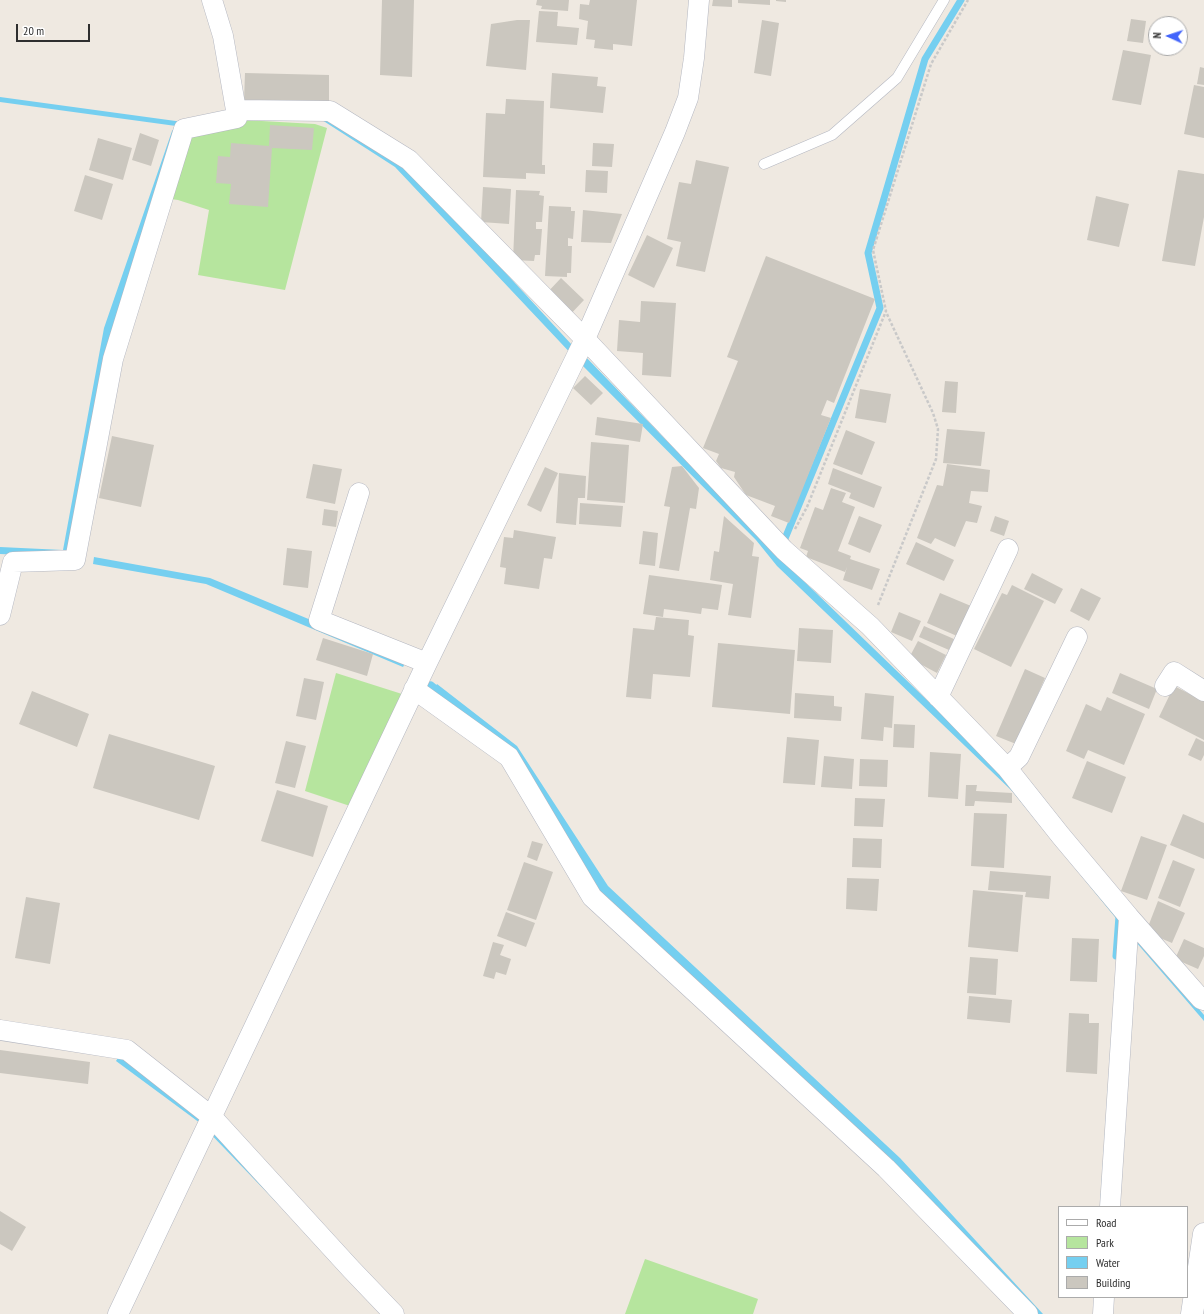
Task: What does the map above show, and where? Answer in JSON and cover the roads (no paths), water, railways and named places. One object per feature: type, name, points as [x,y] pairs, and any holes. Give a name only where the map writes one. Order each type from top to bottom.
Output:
[{"type":"street","points":[[0,615],[13,562],[75,560],[113,359],[184,129],[238,118],[223,36],[212,0]]},
{"type":"street","points":[[118,1314],[414,689],[585,339],[688,98],[694,58],[699,0]]},
{"type":"street","points":[[236,110],[330,111],[409,160],[585,339],[784,550],[870,626],[1007,768],[1128,919],[1204,1000]]},
{"type":"street","points":[[359,492],[320,620],[427,663]]},
{"type":"street","points":[[938,697],[1008,549]]},
{"type":"street","points":[[1007,768],[1019,756],[1077,637]]},
{"type":"street","points":[[1165,686],[1174,672],[1204,692]]},
{"type":"street","points":[[414,689],[509,757],[592,897],[886,1168],[1028,1314]]},
{"type":"street","points":[[1110,1206],[1128,919]]},
{"type":"street","points":[[0,1030],[128,1050],[212,1117],[345,1264],[394,1314]]},
{"type":"street","points":[[1192,1314],[1204,1234]]},
{"type":"street","points":[[1103,1314],[1104,1298]]},
{"type":"lane","points":[[764,164],[832,136],[897,78],[944,0]]},
{"type":"water","points":[[0,97],[183,122],[226,111],[324,113],[400,158],[572,345],[581,352],[783,561],[1016,786],[1021,795],[1204,1015],[1204,1021],[1123,927],[1105,1206],[1100,1206],[1119,922],[1012,791],[777,566],[756,540],[576,359],[395,167],[322,120],[227,117],[185,126],[180,134],[115,331],[69,557],[0,554],[0,547],[63,550],[104,328],[172,131],[176,126],[0,102]]},
{"type":"water","points":[[94,557],[210,578],[407,660],[403,667],[206,584],[93,564]]},
{"type":"water","points":[[437,684],[517,746],[608,886],[900,1158],[1043,1314],[1035,1314],[599,891],[511,751],[432,692]]},
{"type":"water","points":[[120,1054],[205,1118],[384,1314],[200,1123],[116,1061]]},
{"type":"waterway","points":[[784,541],[880,308],[868,253],[925,59],[961,0]]},
{"type":"waterway","points":[[431,685],[442,694]]},
{"type":"waterway","points":[[1116,956],[1119,916]]}]
